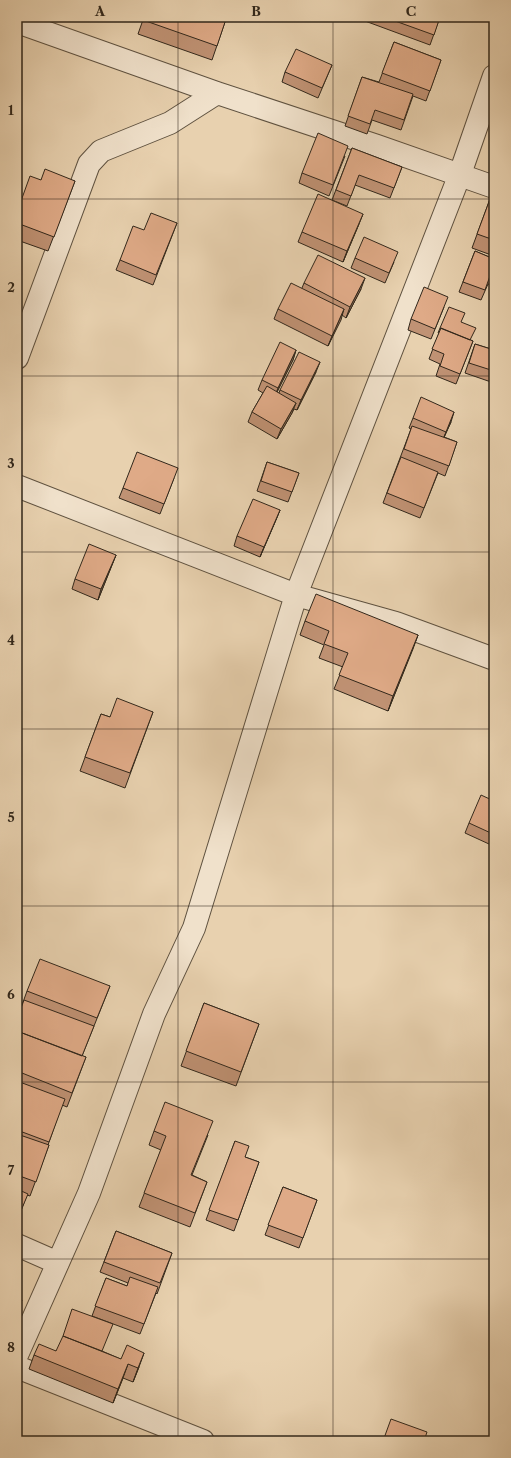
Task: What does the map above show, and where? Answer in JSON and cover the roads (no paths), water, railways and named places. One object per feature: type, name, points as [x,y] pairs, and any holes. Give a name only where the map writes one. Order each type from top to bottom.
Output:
[{"type":"street","points":[[17,22],[217,93],[460,174],[494,187]]},
{"type":"street","points":[[17,1355],[89,1193],[154,1014],[194,928],[296,595],[460,174],[494,76]]},
{"type":"street","points":[[17,358],[89,164],[101,151],[170,123],[217,93]]},
{"type":"street","points":[[17,486],[296,595],[396,623],[494,659]]},
{"type":"street","points":[[17,1245],[58,1263]]},
{"type":"street","points":[[17,1368],[204,1441]]}]
